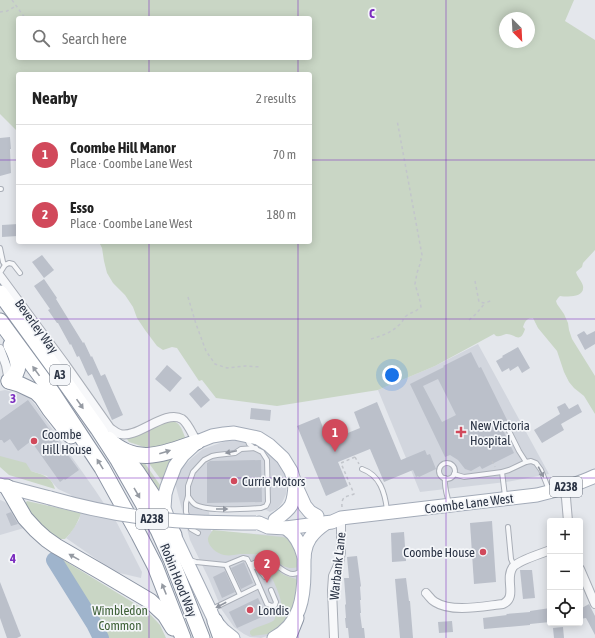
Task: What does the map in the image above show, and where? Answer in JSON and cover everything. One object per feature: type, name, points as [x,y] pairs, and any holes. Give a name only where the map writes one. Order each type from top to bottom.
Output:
[{"type":"highway","name":"Beverley Way","points":[[0,293],[98,429],[118,454]]},
{"type":"highway","name":"Beverley Way","points":[[0,321],[50,389],[90,449],[140,535]]},
{"type":"highway","points":[[0,325],[13,350],[18,365],[18,370],[13,378],[4,382]]},
{"type":"highway","points":[[4,382],[19,384],[36,392],[69,434],[90,449]]},
{"type":"highway","points":[[118,454],[144,456],[159,454],[197,442]]},
{"type":"highway","points":[[118,454],[137,472],[155,499],[174,535]]},
{"type":"highway","name":"Robin Hood Way","points":[[118,454],[158,530],[202,638]]},
{"type":"highway","points":[[2,484],[25,518],[46,539],[56,546],[102,570],[144,597],[165,615],[178,638]]},
{"type":"highway","name":"Robin Hood Way","points":[[140,535],[155,566],[183,638]]},
{"type":"highway","points":[[214,617],[221,638]]},
{"type":"highway","points":[[279,638],[296,618]]},
{"type":"main road","points":[[233,638],[223,630],[214,617],[174,535],[164,508],[165,494],[175,466],[183,455],[197,442],[212,436],[234,433],[258,438],[269,445],[283,458],[291,471],[295,484],[310,512],[321,520],[319,528],[306,545],[302,598],[300,609],[296,618]]},
{"type":"main road","name":"Coombe Lane West","points":[[257,523],[268,527],[286,528],[321,520],[341,513],[388,513],[537,495],[580,483],[595,476]]},
{"type":"main road","name":"A238","points":[[2,484],[92,509],[144,518],[192,522],[257,523]]},
{"type":"main road","points":[[275,520],[290,507],[294,499],[295,484]]},
{"type":"main road","name":"Coombe Lane West","points":[[257,523],[275,520],[321,520]]},
{"type":"main road","points":[[286,528],[300,544],[304,557]]},
{"type":"street","name":"Beverley Way","points":[[0,275],[113,431],[126,435],[132,434],[161,420],[177,417],[182,419],[188,425],[197,442]]},
{"type":"street","points":[[0,349],[6,365],[4,382]]},
{"type":"street","points":[[563,488],[566,498],[568,518]]},
{"type":"street","name":"Warbank Lane","points":[[334,638],[332,590],[333,576],[339,563],[341,552],[341,513]]},
{"type":"street","points":[[426,593],[434,602],[443,606],[454,608],[471,608],[503,604],[507,602],[510,597],[509,574],[514,566],[547,551]]},
{"type":"street","points":[[583,576],[595,604]]},
{"type":"lane","points":[[0,248],[5,265]]},
{"type":"lane","points":[[0,275],[5,265],[9,263],[13,264],[20,273]]},
{"type":"lane","points":[[508,429],[526,462]]},
{"type":"lane","points":[[188,496],[196,505],[216,509],[261,508],[266,506],[268,502],[267,460],[262,452],[250,444],[245,435]]},
{"type":"lane","points":[[198,533],[191,529],[186,512],[188,486],[191,476],[196,468],[204,460],[217,455],[235,453],[241,449],[269,445]]},
{"type":"lane","points":[[454,474],[464,477],[502,472],[531,461],[536,463],[541,470],[550,492]]},
{"type":"lane","points":[[447,463],[452,465],[454,474],[450,478],[445,478],[439,474],[439,468],[442,464],[447,463]]},
{"type":"lane","points":[[362,469],[376,477],[384,493],[388,513]]},
{"type":"lane","points":[[502,472],[506,498]]},
{"type":"lane","points":[[445,478],[449,505]]},
{"type":"lane","points":[[508,526],[511,559],[514,566]]},
{"type":"lane","points":[[185,557],[196,562],[226,565],[243,558],[247,560],[250,565],[267,604],[272,606],[275,605],[276,602],[271,590]]},
{"type":"lane","points":[[250,565],[266,560],[289,573],[304,571]]},
{"type":"lane","points":[[226,565],[240,595]]},
{"type":"lane","points":[[250,565],[258,568],[265,577]]},
{"type":"lane","points":[[214,617],[216,607],[259,586]]},
{"type":"path","points":[[12,0],[23,16]]},
{"type":"path","points":[[0,12],[7,11],[16,6]]},
{"type":"path","points":[[371,339],[386,334],[396,328],[401,324],[404,318],[421,307],[415,284],[422,255],[397,120]]},
{"type":"path","points":[[475,281],[479,302],[484,303]]},
{"type":"path","points":[[188,297],[206,352],[215,364],[227,368],[245,366],[262,367]]},
{"type":"path","points":[[469,320],[476,314],[484,303],[493,300]]},
{"type":"path","points":[[341,513],[343,498],[354,494],[341,463],[355,457],[355,455]]},
{"type":"shaded area","name":"New Victoria Hospital","points":[[478,344],[549,474],[506,482],[420,492],[378,390],[435,366]]},
{"type":"shaded area","points":[[5,390],[28,396],[36,406],[117,523],[142,572],[141,578],[115,572],[66,538],[79,520],[81,512],[71,495],[58,489],[47,476],[0,458],[0,391]]},
{"type":"shaded area","points":[[241,440],[267,450],[277,460],[284,471],[287,483],[286,494],[282,503],[277,509],[270,512],[266,510],[209,512],[211,531],[286,536],[299,551],[298,597],[276,632],[261,638],[250,637],[234,627],[222,610],[190,540],[175,483],[183,467],[203,449],[226,441]]},
{"type":"shaded area","points":[[0,500],[11,506],[24,528],[0,535]]},
{"type":"green space","points":[[0,0],[574,0],[565,21],[595,40],[595,250],[583,263],[582,267],[576,272],[583,286],[581,293],[575,296],[560,296],[556,301],[568,323],[572,339],[595,376],[595,414],[584,396],[569,382],[557,351],[538,328],[533,318],[528,319],[525,322],[523,334],[519,337],[509,334],[496,336],[494,334],[435,366],[378,390],[277,406],[216,398],[202,380],[199,381],[177,348],[172,347],[163,350],[157,346],[137,318],[133,307],[125,295],[113,283],[107,273],[100,244],[312,244],[312,72],[16,72],[16,130],[0,114]]},
{"type":"green space","points":[[170,421],[174,421],[179,425],[186,439],[165,449],[145,450],[144,447],[129,442],[127,439]]},
{"type":"green space","points":[[177,453],[162,481],[148,462]]},
{"type":"green space","points":[[0,456],[26,463],[31,471],[43,475],[49,479],[55,489],[9,475],[0,467]]},
{"type":"green space","points":[[144,462],[160,485],[159,494],[139,464]]},
{"type":"green space","points":[[27,501],[81,513],[68,536],[65,539],[58,539],[52,537],[31,515],[25,504]]},
{"type":"green space","points":[[213,530],[287,538],[291,541],[298,553],[298,567],[288,568],[264,555],[221,554],[213,549],[208,541],[209,535]]},
{"type":"green space","name":"Wimbledon Common","points":[[60,558],[147,611],[160,625],[166,638],[92,638],[103,632]]},
{"type":"green space","points":[[264,563],[268,564],[284,575],[296,579],[298,582],[297,590],[289,619],[276,630],[268,634],[252,636],[250,631],[273,621],[281,606],[280,598],[273,580],[269,573],[260,565]]},
{"type":"building","points":[[10,137],[11,173],[0,176],[0,138]]},
{"type":"building","points":[[16,224],[16,236],[2,237],[2,225]]},
{"type":"building","points":[[42,255],[54,270],[44,278],[32,262]]},
{"type":"building","points":[[44,279],[57,298],[56,299],[83,343],[84,342],[101,376],[105,374],[123,415],[112,420],[92,374],[88,376],[79,356],[77,357],[71,344],[70,345],[58,323],[48,310],[50,309],[34,286]]},
{"type":"building","points":[[584,331],[587,335],[595,331],[595,344],[585,350],[577,335]]},
{"type":"building","points":[[518,347],[530,368],[522,373],[518,366],[510,371],[509,368],[502,372],[496,361]]},
{"type":"building","points":[[471,352],[479,368],[481,367],[510,426],[506,426],[505,430],[503,430],[514,453],[482,469],[480,466],[471,471],[465,469],[458,460],[450,455],[445,457],[410,384],[444,367],[443,366]],"holes":[[[438,379],[456,415],[442,422],[423,386]]]},
{"type":"building","points":[[167,365],[182,378],[170,392],[155,379]]},
{"type":"building","points":[[198,386],[210,400],[201,408],[189,394]]},
{"type":"building","name":"Coombe Hill House","points":[[28,400],[79,470],[65,480],[64,479],[60,482],[31,441],[18,451],[10,439],[4,443],[0,440],[0,420]]},
{"type":"building","points":[[377,402],[401,460],[425,450],[427,455],[430,454],[436,469],[419,477],[416,477],[413,470],[384,482],[370,449],[338,462],[348,486],[326,496],[297,426],[319,417],[328,441],[360,428],[354,412]]},
{"type":"building","points":[[565,403],[569,409],[578,404],[582,412],[561,424],[564,430],[542,443],[534,430],[560,414],[557,407]]},
{"type":"building","points":[[251,408],[271,410],[270,421],[250,419]]},
{"type":"building","name":"Currie Motors","points":[[261,460],[262,502],[207,503],[207,463],[210,461]]},
{"type":"building","points":[[11,512],[18,524],[11,526],[6,514]]},
{"type":"building","name":"Coombe House","points":[[492,521],[496,582],[474,584],[470,523]]},
{"type":"building","points":[[404,532],[406,561],[392,562],[391,533]]},
{"type":"building","points":[[357,556],[361,586],[360,613],[365,638],[349,638],[345,618],[346,604],[344,578],[349,578],[347,557]]},
{"type":"building","points":[[244,562],[253,583],[241,589],[231,568]]},
{"type":"building","points":[[520,570],[532,570],[535,598],[523,599]]},
{"type":"building","points":[[225,571],[235,592],[222,598],[213,577]]},
{"type":"building","points":[[406,578],[410,601],[413,638],[400,638],[395,579]]},
{"type":"building","points":[[0,582],[21,636],[17,638],[7,638],[0,618]]},
{"type":"building","points":[[258,598],[266,615],[237,628],[229,612]]},
{"type":"building","points":[[589,604],[595,616],[595,635],[586,618],[583,618],[583,607]]},
{"type":"building","points":[[547,608],[547,622],[484,629],[483,618]]},
{"type":"building","points":[[452,621],[453,632],[439,633],[438,622]]},
{"type":"building","points":[[563,627],[564,638],[554,638],[553,628]]},
{"type":"waterway","points":[[54,560],[94,624],[101,638]]},
{"type":"place","name":"New Victoria Hospital","points":[[461,432]]},
{"type":"place","name":"Coombe Hill House","points":[[34,441]]},
{"type":"place","name":"Coombe Hill Manor","points":[[335,452]]},
{"type":"place","name":"Currie Motors","points":[[234,481]]},
{"type":"place","name":"Coombe House","points":[[483,552]]},
{"type":"place","name":"Esso","points":[[267,583]]},
{"type":"place","name":"Londis","points":[[250,610]]}]
